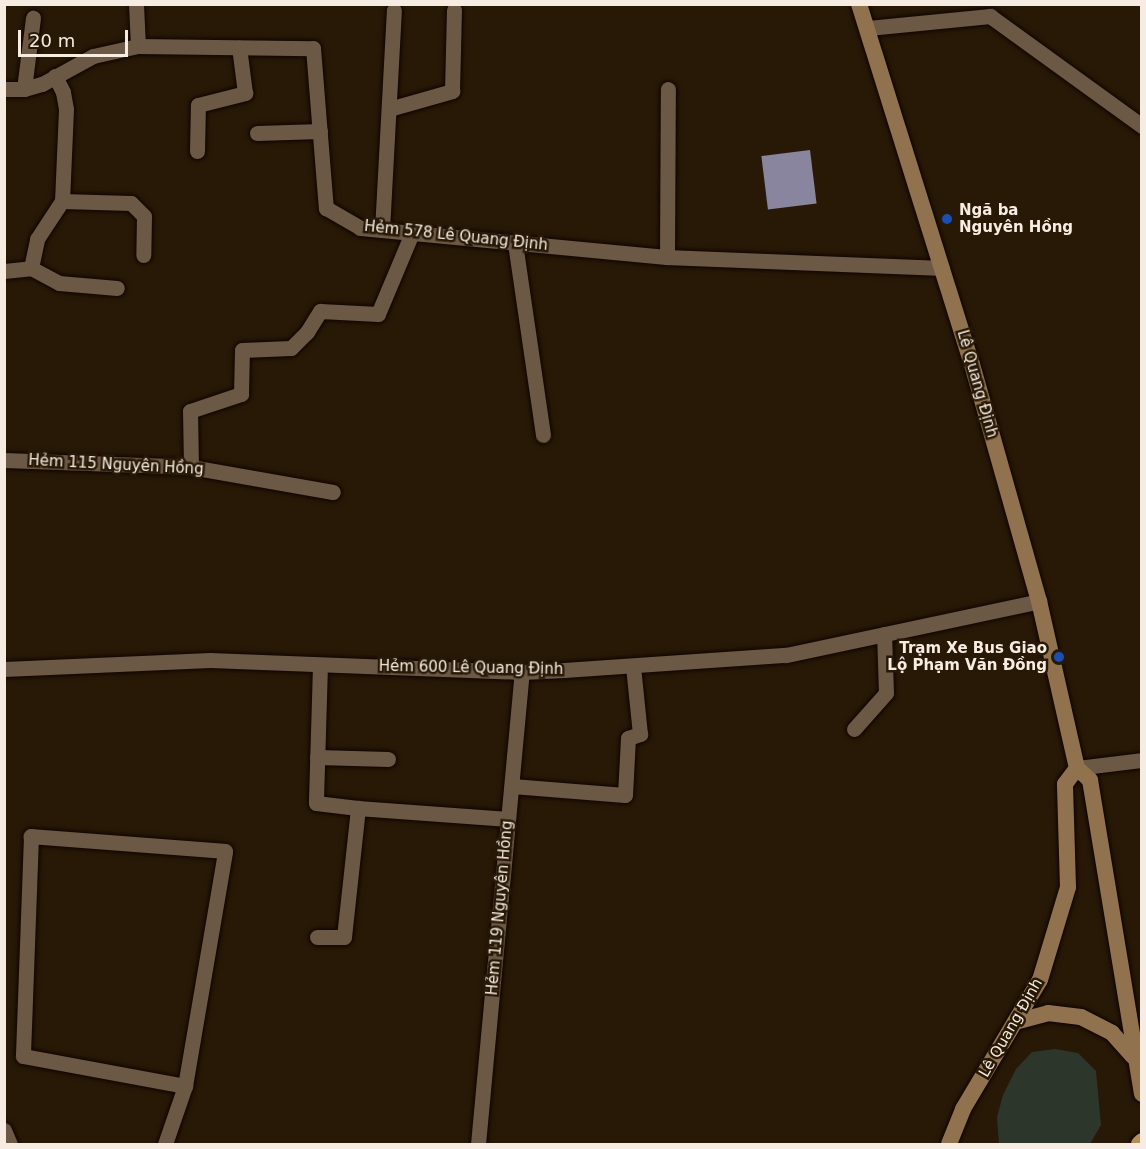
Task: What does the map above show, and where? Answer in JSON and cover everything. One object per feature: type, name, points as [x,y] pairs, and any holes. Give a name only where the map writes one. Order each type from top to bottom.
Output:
[{"type":"main road","name":"Lê Quang Định","points":[[860,4],[942,268],[1039,601],[1077,768],[1090,780],[1142,1094]]},
{"type":"main road","name":"Lê Quang Định","points":[[949,1144],[963,1109],[1040,980],[1068,887],[1065,784],[1077,768]]},
{"type":"main road","points":[[1015,1022],[1048,1013],[1081,1017],[1112,1033],[1135,1059]]},
{"type":"lane","points":[[136,4],[138,46]]},
{"type":"lane","points":[[382,230],[393,10]]},
{"type":"lane","points":[[389,109],[452,91],[453,10]]},
{"type":"lane","points":[[868,28],[990,16],[1142,126]]},
{"type":"lane","points":[[24,89],[33,18]]},
{"type":"lane","name":"Hẻm 578 Lê Quang Định","points":[[4,89],[24,89],[93,56],[138,46],[314,48],[326,208],[360,228],[667,257],[942,268]]},
{"type":"lane","points":[[197,151],[198,105],[245,93],[239,47]]},
{"type":"lane","points":[[31,268],[38,239],[62,201],[66,109],[63,92],[55,76]]},
{"type":"lane","points":[[667,257],[668,89]]},
{"type":"lane","points":[[257,133],[320,130]]},
{"type":"lane","points":[[62,201],[131,202],[144,216],[143,255]]},
{"type":"lane","points":[[191,467],[190,411],[241,394],[242,350],[291,348],[307,332],[320,311],[378,314],[412,233]]},
{"type":"lane","points":[[514,243],[543,435]]},
{"type":"lane","points":[[4,271],[31,268],[59,283],[117,288]]},
{"type":"lane","name":"Hẻm 115 Nguyên Hồng","points":[[4,460],[191,467],[333,492]]},
{"type":"lane","name":"Hẻm 600 Lê Quang Định","points":[[4,669],[210,660],[522,672],[633,666],[786,655],[1039,601]]},
{"type":"lane","points":[[854,729],[886,693],[884,634]]},
{"type":"lane","points":[[320,665],[316,803],[508,819]]},
{"type":"lane","points":[[512,786],[625,795],[628,738],[640,734],[633,666]]},
{"type":"lane","name":"Hẻm 119 Nguyên Hồng","points":[[478,1144],[522,672]]},
{"type":"lane","points":[[317,757],[387,759]]},
{"type":"lane","points":[[1077,768],[1142,760]]},
{"type":"lane","points":[[317,937],[344,937],[358,808]]},
{"type":"lane","points":[[165,1144],[185,1086],[225,851],[31,836],[23,1056],[185,1086]]},
{"type":"lane","points":[[4,1130],[10,1144]]},
{"type":"green space","points":[[1055,1049],[1078,1053],[1096,1071],[1101,1125],[1090,1144],[999,1144],[997,1117],[1003,1095],[1016,1069],[1032,1052]]},
{"type":"building","points":[[810,150],[817,204],[768,210],[761,156]]},
{"type":"place","name":"Ngã ba Nguyên Hồng","points":[[947,219]]},
{"type":"place","name":"Trạm Xe Bus Giao Lộ Phạm Văn Đồng","points":[[1059,657]]}]
